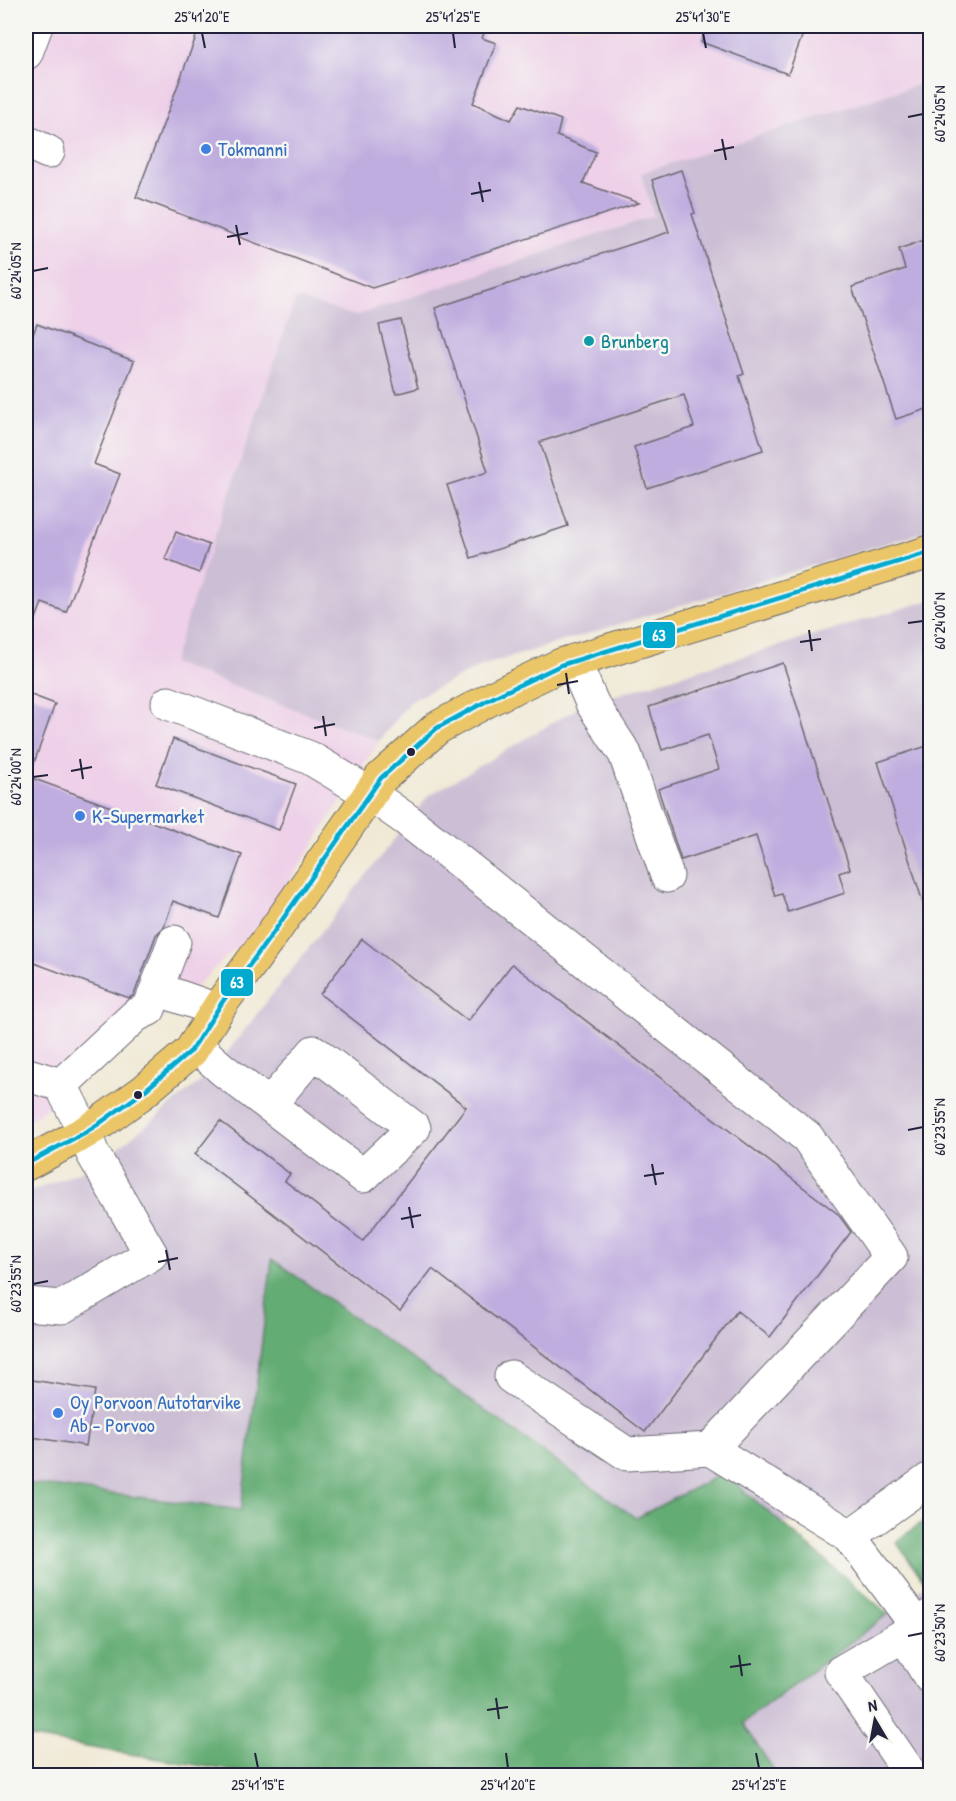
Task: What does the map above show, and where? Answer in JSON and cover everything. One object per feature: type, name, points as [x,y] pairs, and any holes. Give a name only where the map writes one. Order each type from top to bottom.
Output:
[{"type":"main road","points":[[26,1164],[84,1133],[143,1092],[191,1052],[217,1010],[381,778],[437,728],[494,697],[561,665],[930,552]]},
{"type":"street","points":[[26,53],[36,26]]},
{"type":"street","points":[[574,661],[592,703],[625,754],[667,876]]},
{"type":"street","points":[[168,703],[310,759],[370,794],[407,820],[807,1137],[891,1257],[710,1449]]},
{"type":"street","points":[[61,1085],[136,1015],[149,1009],[174,942]]},
{"type":"street","points":[[157,989],[217,1010]]},
{"type":"street","points":[[195,1045],[269,1105]]},
{"type":"street","points":[[26,1304],[62,1307],[151,1254],[93,1154],[61,1085],[28,1075]]},
{"type":"street","points":[[511,1377],[627,1455],[710,1449],[850,1536],[917,1626],[930,1677]]},
{"type":"street","points":[[850,1536],[930,1479]]},
{"type":"street","points":[[912,1776],[841,1672],[917,1626]]},
{"type":"shaded area","points":[[31,26],[930,26],[930,81],[641,173],[655,216],[355,316],[173,663],[379,741],[267,917],[166,1016],[34,1118],[26,1120],[26,39]]},
{"type":"shaded area","points":[[930,81],[930,530],[481,666],[410,701],[379,741],[172,663],[296,298],[355,316],[654,216],[641,173]]},
{"type":"shaded area","points":[[930,600],[930,1460],[840,1524],[241,1510],[26,1483],[26,1194],[98,1164],[210,1074],[428,796],[583,705]]},
{"type":"shaded area","points":[[930,1581],[930,1775],[777,1775],[743,1723]]},
{"type":"green space","points":[[272,1259],[636,1518],[723,1473],[888,1614],[743,1723],[777,1775],[257,1775],[26,1737],[26,1483],[241,1510]]},
{"type":"green space","points":[[930,1516],[930,1581],[926,1584],[896,1542]]},
{"type":"building","points":[[200,26],[487,26],[482,38],[496,43],[473,103],[511,120],[520,105],[561,120],[557,136],[596,152],[583,183],[639,203],[372,288],[136,197]]},
{"type":"building","points":[[707,26],[806,26],[788,74],[701,42]]},
{"type":"building","name":"Brunberg","points":[[681,170],[695,213],[692,214],[744,374],[739,376],[763,450],[647,488],[634,447],[694,427],[684,395],[540,442],[568,526],[471,558],[447,485],[488,472],[435,308],[669,232],[652,180]]},
{"type":"building","points":[[930,238],[930,408],[896,419],[852,287],[905,269],[899,249]]},
{"type":"building","points":[[401,320],[418,388],[396,394],[379,325]]},
{"type":"building","points":[[37,324],[134,361],[94,464],[120,474],[66,612],[42,603],[27,642],[26,353]]},
{"type":"building","points":[[176,532],[209,545],[199,573],[165,559]]},
{"type":"building","points":[[783,663],[850,869],[839,873],[845,893],[788,912],[782,894],[775,896],[756,836],[681,860],[658,789],[719,769],[708,735],[662,750],[649,707]]},
{"type":"building","name":"K-Supermarket","points":[[26,693],[55,704],[29,777],[242,855],[219,918],[173,901],[164,927],[156,935],[134,995],[129,998],[26,960]]},
{"type":"building","points":[[173,739],[296,784],[279,830],[156,784]]},
{"type":"building","points":[[930,745],[930,914],[927,915],[878,762]]},
{"type":"building","points":[[362,939],[468,1021],[512,964],[838,1214],[851,1232],[770,1337],[737,1311],[645,1432],[432,1269],[400,1311],[195,1154],[220,1121],[290,1174],[285,1181],[363,1241],[466,1107],[320,994]]},
{"type":"building","name":"Oy Porvoon Autotarvike Ab - Porvoo","points":[[26,1379],[95,1390],[86,1446],[26,1436]]},
{"type":"transit line","name":"63","points":[[26,1164],[100,1123],[143,1092],[191,1051],[223,1001],[381,778],[437,728],[494,697],[561,665],[930,552]]},
{"type":"place","name":"Tokmanni","points":[[206,149]]},
{"type":"place","name":"Brunberg","points":[[589,341]]},
{"type":"place","name":"K-Supermarket","points":[[80,816]]},
{"type":"place","name":"Oy Porvoon Autotarvike Ab - Porvoo","points":[[58,1413]]}]
